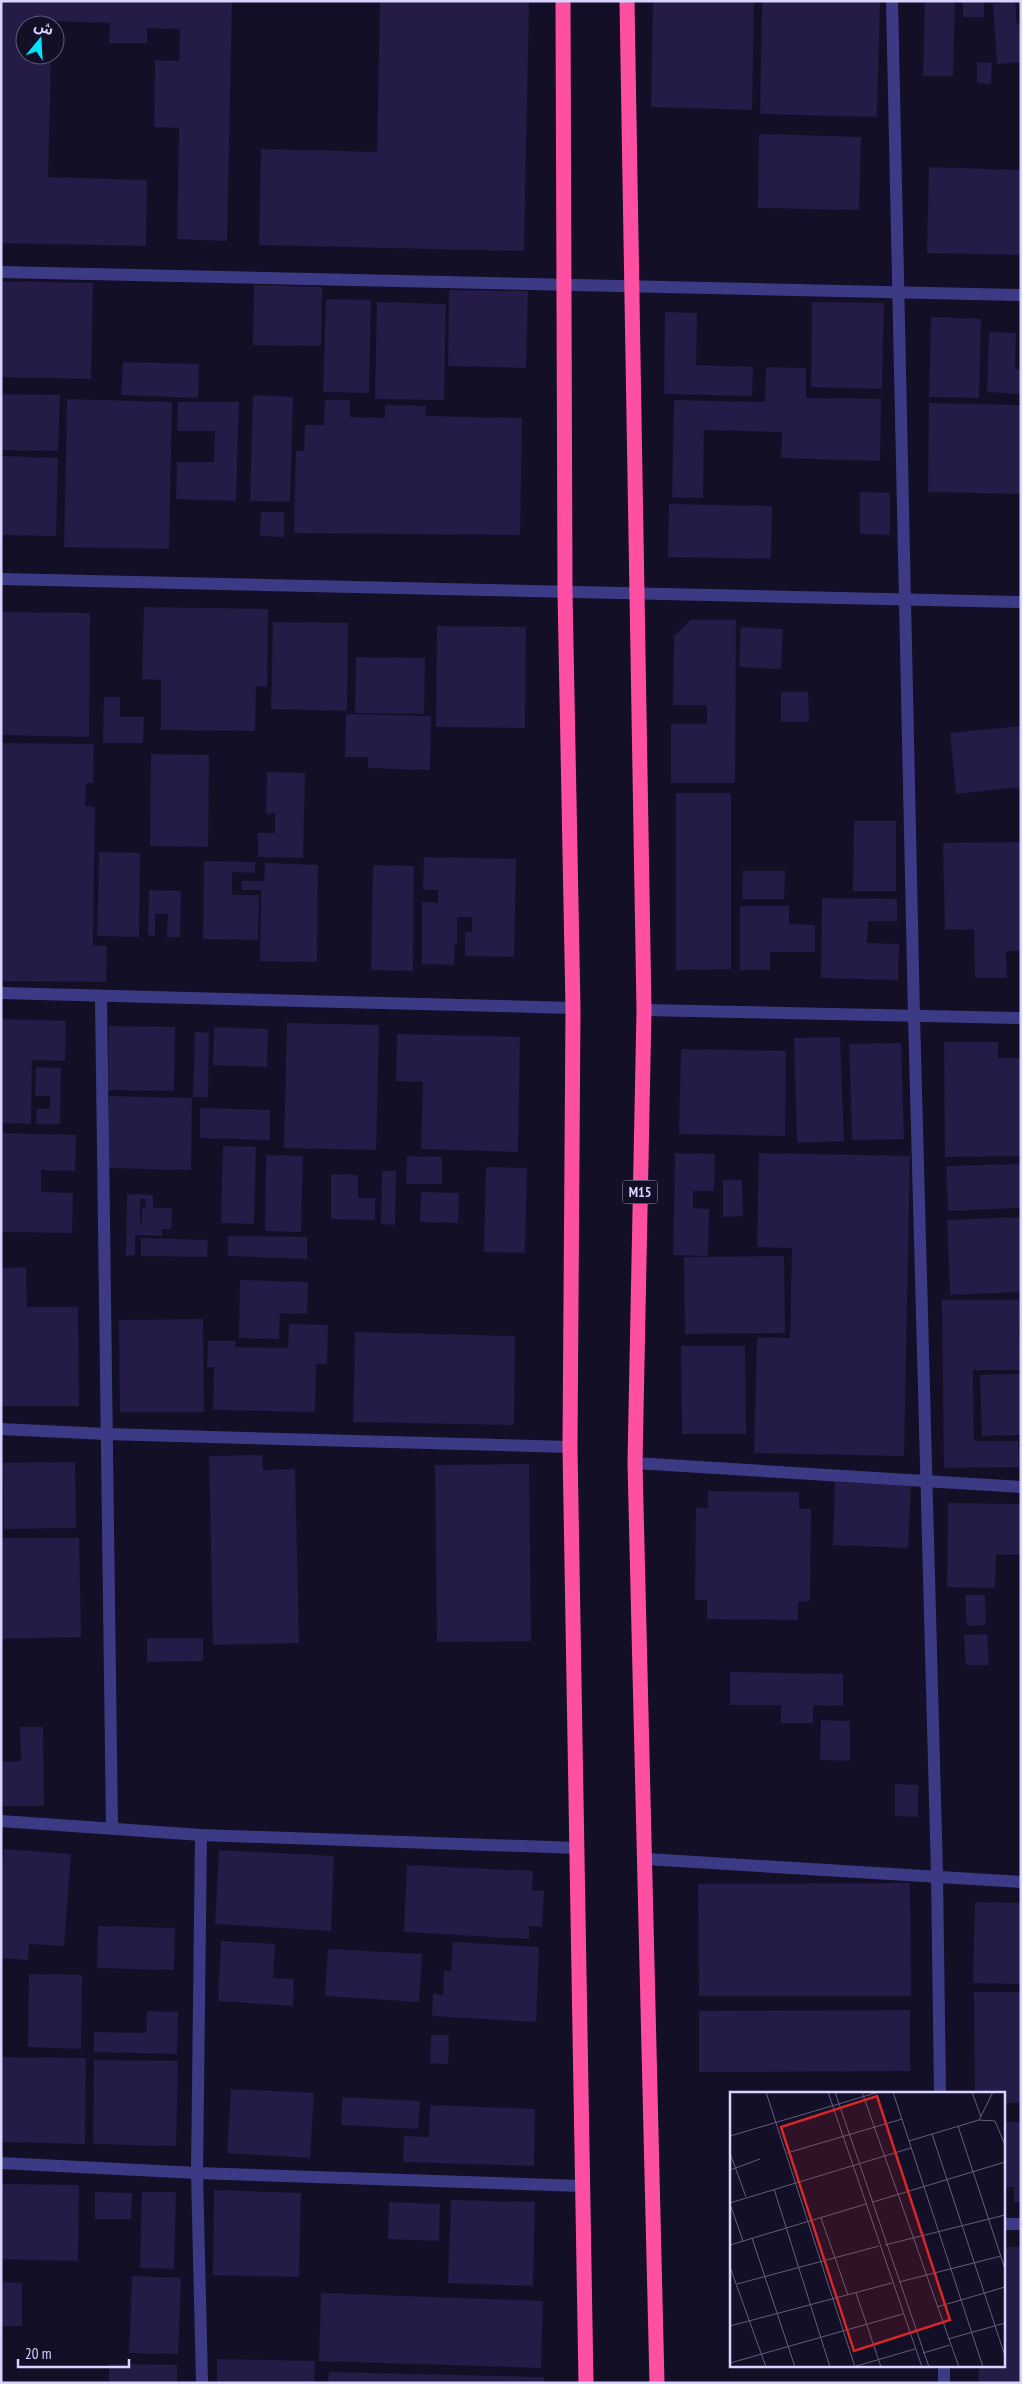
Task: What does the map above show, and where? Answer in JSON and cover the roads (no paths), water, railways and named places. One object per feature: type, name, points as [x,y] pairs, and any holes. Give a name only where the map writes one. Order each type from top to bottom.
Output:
[{"type":"highway","points":[[563,1],[565,592],[573,1008],[570,1447],[586,2383]]},
{"type":"highway","name":"M15","points":[[627,1],[635,594],[644,1010],[635,1463],[646,1859],[657,2383]]},
{"type":"street","points":[[892,1],[914,1016],[937,1875],[940,2092]]},
{"type":"street","points":[[1,272],[1021,295]]},
{"type":"street","points":[[1,579],[1021,602]]},
{"type":"street","points":[[1,993],[573,1008]]},
{"type":"street","points":[[101,997],[112,1828]]},
{"type":"street","points":[[644,1010],[1021,1018]]},
{"type":"street","points":[[1,1429],[106,1434],[570,1447]]},
{"type":"street","points":[[635,1463],[1021,1487]]},
{"type":"street","points":[[1,1821],[201,1835],[578,1848]]},
{"type":"street","points":[[201,1835],[197,2173],[202,2383]]},
{"type":"street","points":[[646,1859],[937,1875],[1021,1882]]},
{"type":"street","points":[[1,2163],[197,2173],[582,2186]]},
{"type":"street","points":[[1004,2224],[1021,2224]]},
{"type":"street","points":[[944,2366],[944,2383]]}]
